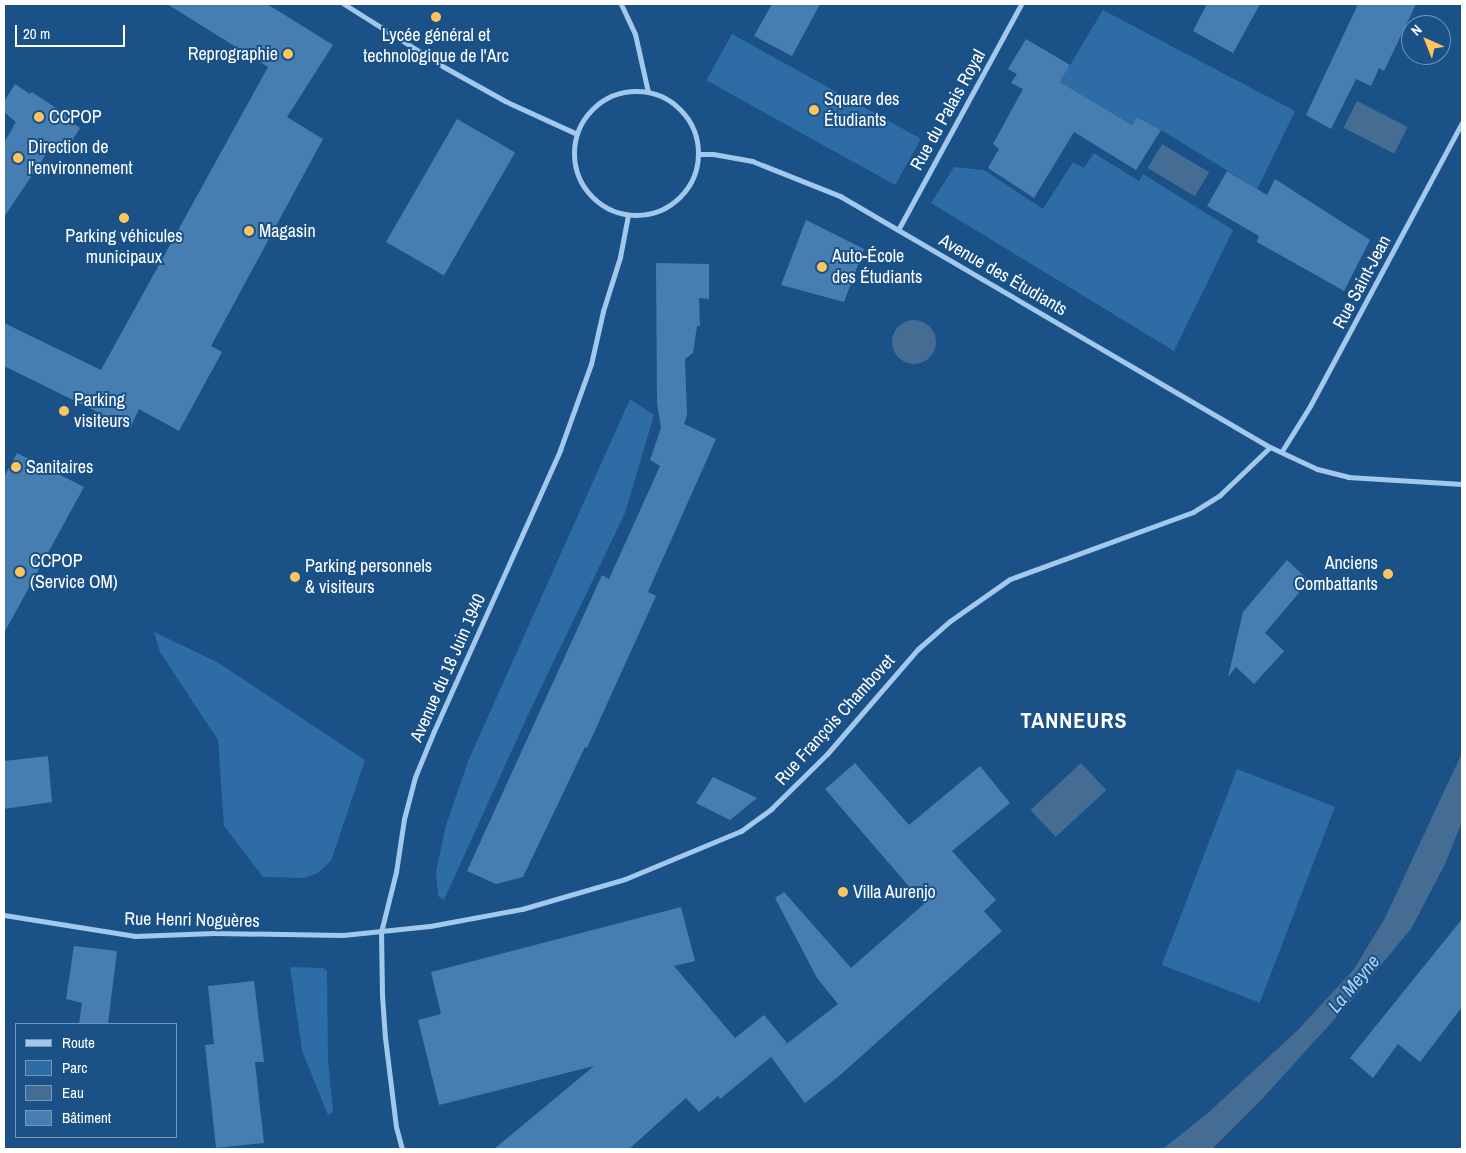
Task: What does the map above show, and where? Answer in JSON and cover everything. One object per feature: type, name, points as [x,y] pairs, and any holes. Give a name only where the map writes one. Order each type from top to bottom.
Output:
[{"type":"street","points":[[344,4],[444,67],[505,101],[577,134]]},
{"type":"street","points":[[621,4],[635,34],[648,92]]},
{"type":"street","name":"Rue du Palais Royal","points":[[898,230],[1021,4]]},
{"type":"street","points":[[631,91],[648,92],[668,100],[684,114],[695,133],[698,154],[696,171],[688,187],[677,200],[654,212],[628,215],[611,210],[595,200],[583,187],[576,170],[574,152],[577,134],[587,116],[599,103],[614,95],[631,91]]},
{"type":"street","name":"Rue Saint-Jean","points":[[1282,451],[1315,397],[1462,123]]},
{"type":"street","name":"Avenue des Étudiants","points":[[698,154],[714,154],[752,161],[840,196],[1270,447],[1317,469],[1348,477],[1462,484]]},
{"type":"street","name":"Avenue du 18 Juin 1940","points":[[402,1149],[396,1127],[385,1038],[381,932],[415,777],[560,450],[591,364],[603,311],[620,257],[628,215]]},
{"type":"street","name":"Rue François Chambovet","points":[[381,932],[430,926],[531,906],[625,879],[741,831],[796,786],[918,649],[965,610],[1010,579],[1193,512],[1227,488],[1270,447]]},
{"type":"street","name":"Rue Henri Noguères","points":[[4,915],[135,936],[214,933],[343,935],[381,932]]},
{"type":"green space","points":[[1103,10],[1295,111],[1255,194],[1248,189],[1251,185],[1161,130],[1138,117],[1132,125],[1060,82]]},
{"type":"green space","name":"Square des Étudiants","points":[[732,34],[921,139],[895,185],[706,80]]},
{"type":"green space","points":[[1094,153],[1139,181],[1143,174],[1233,230],[1174,351],[931,203],[954,167],[984,170],[1043,209],[1073,162],[1084,168]]},
{"type":"green space","points":[[630,399],[654,415],[625,513],[527,717],[444,900],[438,896],[436,872],[446,825],[469,759]]},
{"type":"green space","points":[[154,632],[217,662],[365,760],[331,861],[318,873],[304,878],[263,877],[224,826],[218,740],[160,652]]},
{"type":"green space","points":[[1237,769],[1335,807],[1260,1003],[1162,965]]},
{"type":"green space","points":[[290,967],[323,968],[327,971],[328,1059],[333,1112],[328,1115],[302,1051]]},
{"type":"water","points":[[1357,101],[1408,127],[1394,154],[1343,128]]},
{"type":"water","points":[[1162,144],[1209,172],[1195,196],[1148,168]]},
{"type":"water","points":[[914,320],[926,324],[932,330],[936,342],[932,354],[926,360],[914,364],[902,360],[896,354],[892,342],[896,330],[902,324]]},
{"type":"water","name":"La Meyne","points":[[1462,753],[1462,822],[1444,866],[1411,929],[1350,1002],[1262,1099],[1212,1149],[1163,1149],[1209,1112],[1298,1030],[1354,969],[1385,918]]},
{"type":"water","points":[[1081,763],[1106,790],[1056,837],[1031,810]]},
{"type":"building","points":[[167,4],[267,4],[333,45],[287,117],[323,139],[211,346],[222,352],[179,431],[139,409],[130,428],[4,366],[4,323],[101,370],[268,67]]},
{"type":"building","points":[[772,4],[820,4],[792,56],[754,36]]},
{"type":"building","points":[[1207,4],[1260,4],[1233,53],[1193,31]]},
{"type":"building","points":[[1358,4],[1416,4],[1411,15],[1401,15],[1401,35],[1384,71],[1379,68],[1371,86],[1356,79],[1331,129],[1306,115]]},
{"type":"building","points":[[1026,39],[1070,65],[1060,82],[1132,125],[1137,117],[1161,130],[1136,170],[1074,132],[1034,198],[988,168],[999,149],[993,144],[1023,89],[1011,83],[1017,74],[1008,69]]},
{"type":"building","points":[[15,84],[30,94],[32,92],[68,116],[66,118],[80,128],[65,152],[53,144],[4,217],[4,143],[16,122],[4,112],[4,102]]},
{"type":"building","points":[[457,119],[515,152],[444,275],[386,242]]},
{"type":"building","points":[[1227,171],[1267,195],[1275,179],[1370,240],[1344,291],[1257,242],[1259,236],[1207,206]]},
{"type":"building","name":"Auto-École des Étudiants","points":[[806,220],[864,249],[844,302],[781,285]]},
{"type":"building","points":[[656,263],[709,264],[709,299],[699,298],[700,326],[697,326],[693,353],[685,359],[687,415],[684,424],[716,439],[648,592],[656,596],[587,748],[585,747],[523,877],[496,884],[467,871],[602,575],[609,579],[660,466],[650,460],[661,428],[657,403]]},
{"type":"building","name":"CCPOP (Service OM)","points":[[17,453],[84,487],[4,633],[4,477]]},
{"type":"building","points":[[1287,560],[1309,581],[1265,633],[1284,651],[1254,684],[1236,667],[1228,677],[1243,612]]},
{"type":"building","points":[[48,756],[52,802],[4,809],[4,761]]},
{"type":"building","points":[[855,763],[909,825],[980,766],[1010,803],[952,851],[996,900],[984,911],[1002,931],[839,1076],[805,1103],[771,1057],[720,1099],[718,1096],[699,1112],[686,1098],[629,1149],[494,1149],[594,1066],[439,1105],[418,1020],[441,1014],[431,972],[681,907],[695,961],[674,966],[735,1038],[764,1015],[787,1043],[780,1049],[838,1004],[817,978],[775,898],[784,892],[851,968],[924,904],[825,789]]},
{"type":"building","points":[[713,777],[757,798],[730,820],[696,803]]},
{"type":"building","points":[[1462,919],[1462,1007],[1420,1062],[1398,1044],[1373,1078],[1350,1058]]},
{"type":"building","points":[[74,946],[117,951],[108,1023],[79,1023],[82,1003],[66,999]]},
{"type":"building","points":[[254,981],[264,1062],[255,1062],[264,1143],[216,1148],[205,1045],[214,1044],[208,986]]},
{"type":"place","name":"Lycée général et technologique de l'Arc","points":[[436,17]]},
{"type":"place","name":"Reprographie","points":[[288,54]]},
{"type":"place","name":"Square des Étudiants","points":[[814,110]]},
{"type":"place","name":"CCPOP","points":[[39,117]]},
{"type":"place","name":"Direction de l'environnement","points":[[18,158]]},
{"type":"place","name":"Parking véhicules municipaux","points":[[124,218]]},
{"type":"place","name":"Magasin","points":[[249,231]]},
{"type":"place","name":"Auto-École des Étudiants","points":[[822,267]]},
{"type":"place","name":"Parking visiteurs","points":[[64,411]]},
{"type":"place","name":"Sanitaires","points":[[16,467]]},
{"type":"place","name":"CCPOP (Service OM)","points":[[20,572]]},
{"type":"place","name":"Anciens Combattants","points":[[1388,574]]},
{"type":"place","name":"Parking personnels & visiteurs","points":[[295,577]]},
{"type":"place","name":"Villa Aurenjo","points":[[843,892]]},
{"type":"district","name":"TANNEURS","points":[[1074,721]]}]
